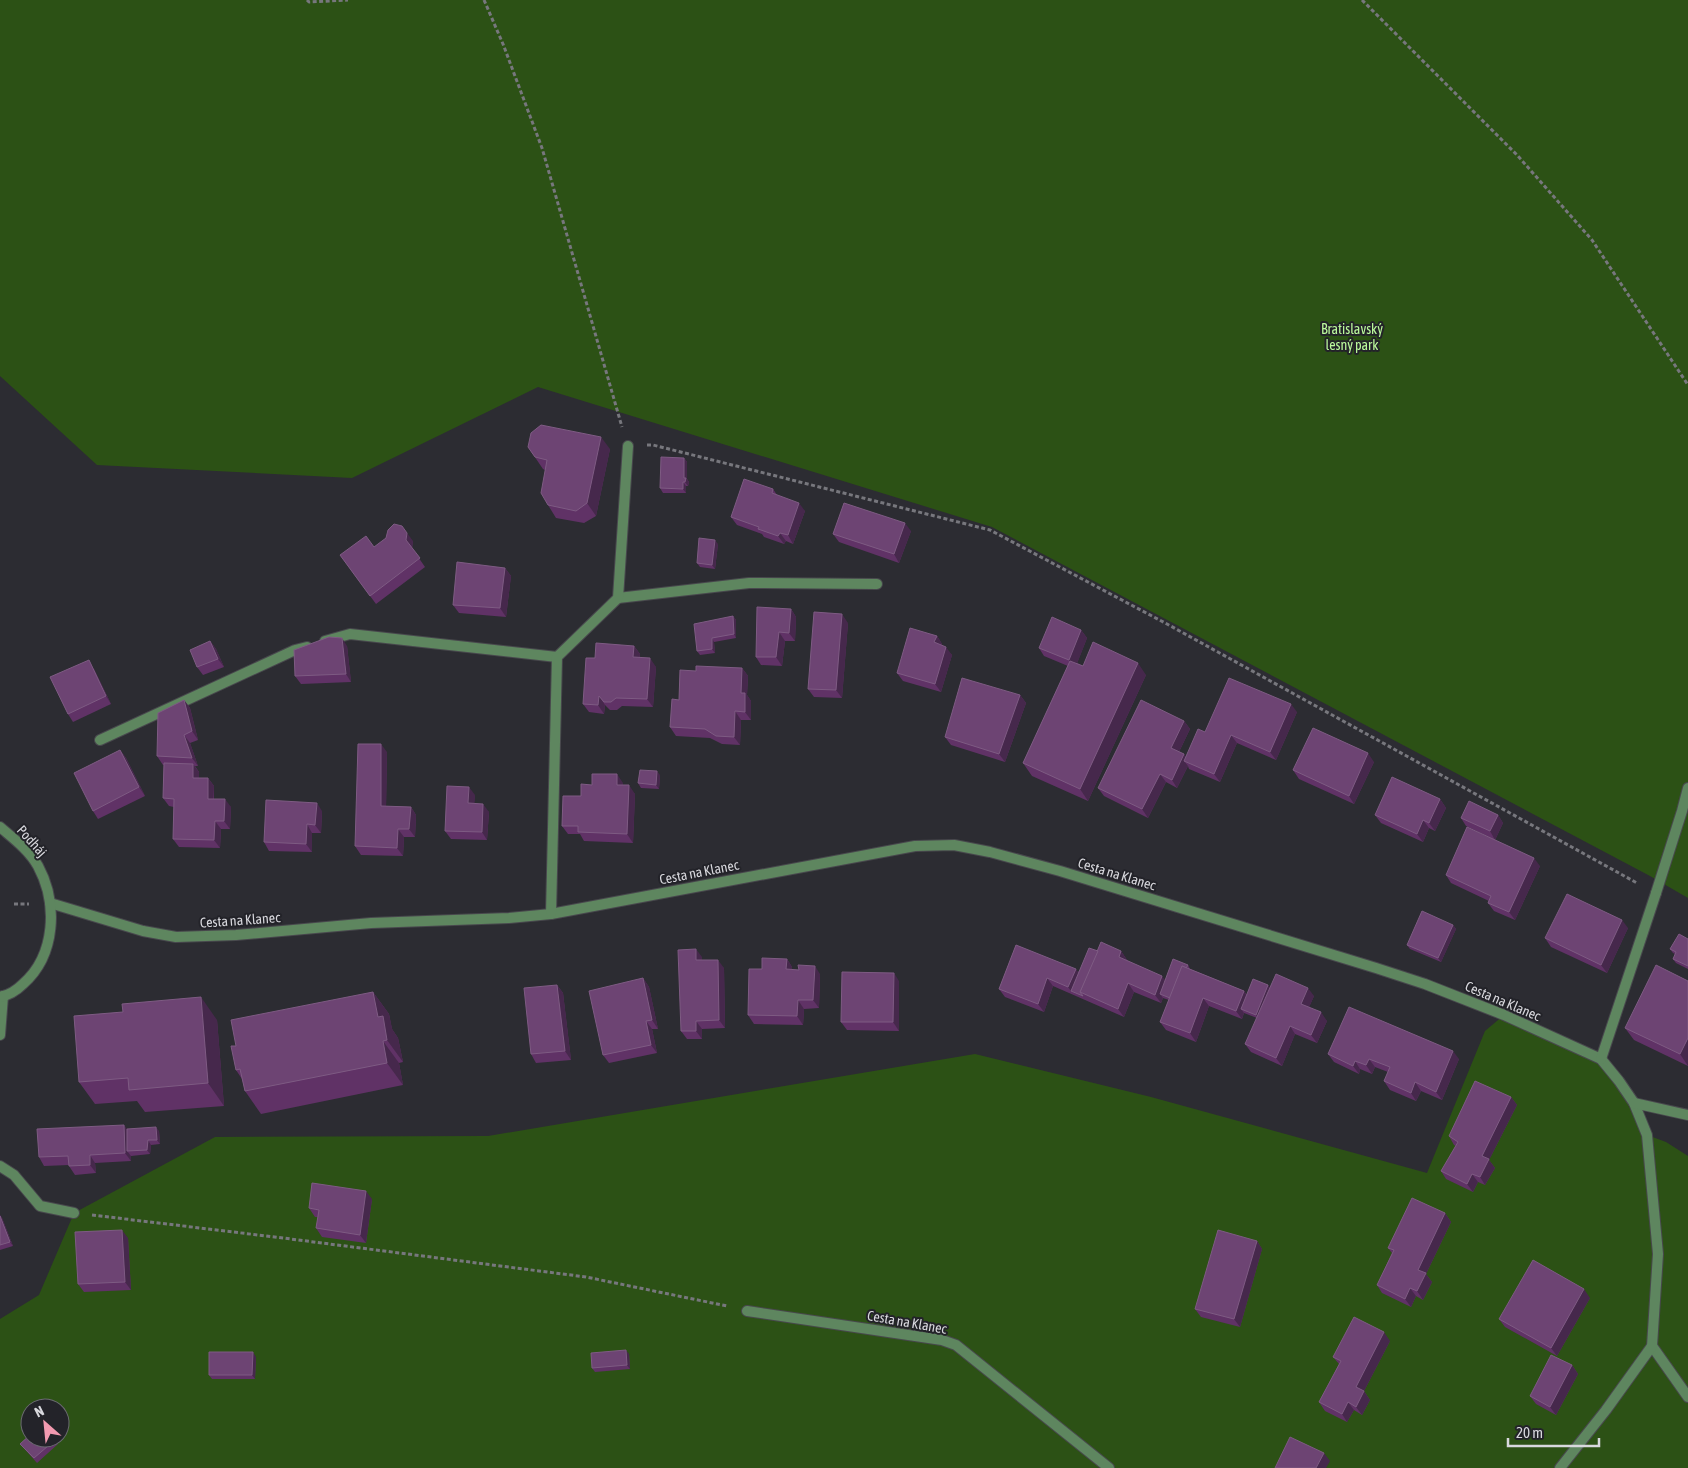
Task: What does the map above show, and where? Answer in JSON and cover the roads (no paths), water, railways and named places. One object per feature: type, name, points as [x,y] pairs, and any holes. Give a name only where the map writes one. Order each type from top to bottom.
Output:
[{"type":"street","points":[[618,598],[628,446]]},
{"type":"street","points":[[551,914],[557,657],[618,598],[749,583],[877,584]]},
{"type":"street","points":[[100,740],[295,650],[350,634],[557,657]]},
{"type":"street","points":[[1601,1059],[1656,893],[1688,788]]},
{"type":"street","name":"Podháj","points":[[0,827],[31,855],[45,883],[50,903]]},
{"type":"street","name":"Cesta na Klanec","points":[[50,903],[142,931],[176,937],[236,935],[371,923],[509,918],[551,914],[915,846],[954,845],[990,852],[1060,871],[1425,984],[1504,1015],[1601,1059],[1619,1081],[1634,1104],[1647,1135],[1658,1254],[1652,1346]]},
{"type":"street","points":[[0,1036],[2,997],[17,990],[32,976],[41,963],[51,927],[50,903]]},
{"type":"street","points":[[1634,1104],[1688,1115]]},
{"type":"street","points":[[0,1166],[14,1175],[40,1206],[74,1213]]},
{"type":"street","name":"Cesta na Klanec","points":[[747,1311],[942,1340],[956,1345],[1109,1468]]},
{"type":"street","points":[[1560,1468],[1606,1410],[1652,1346],[1688,1397]]},
{"type":"park label","name":"Bratislavský lesný park","points":[[1352,338]]}]
